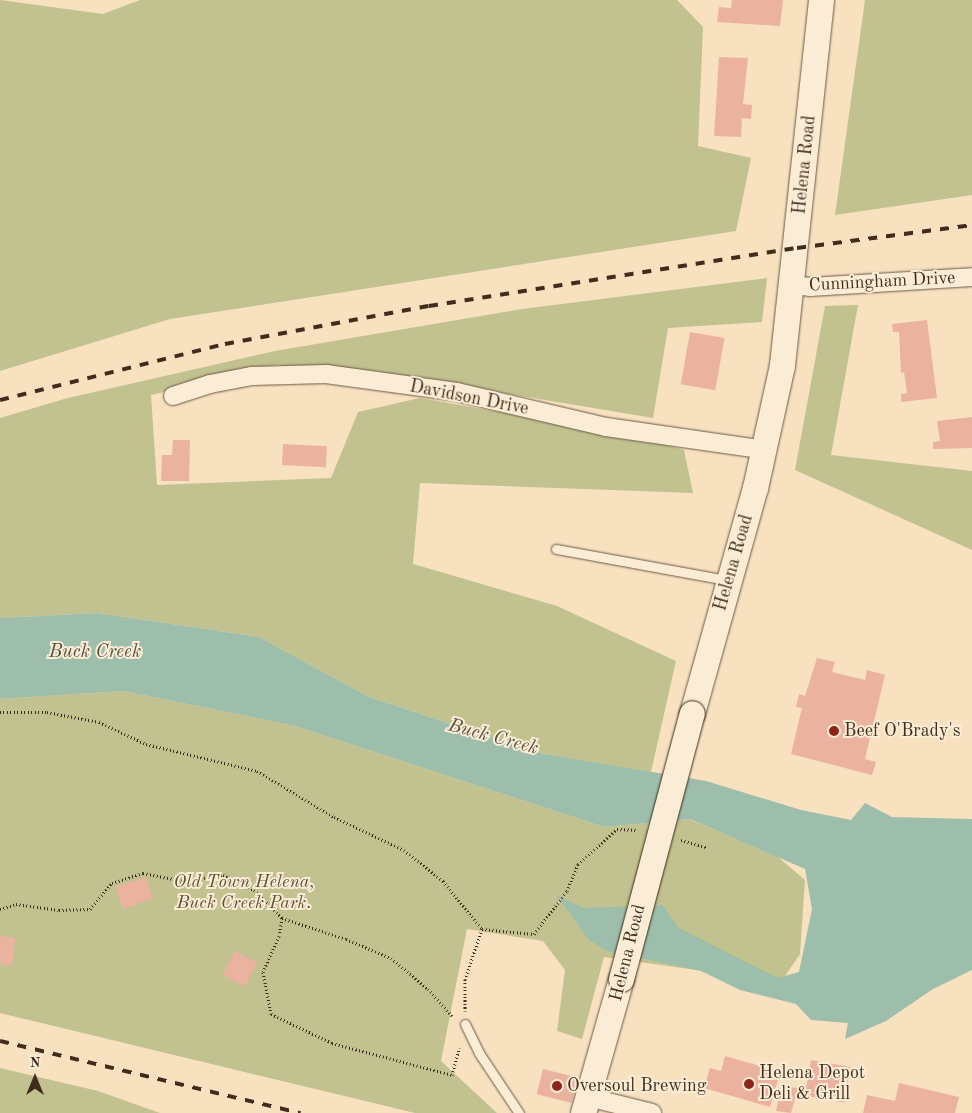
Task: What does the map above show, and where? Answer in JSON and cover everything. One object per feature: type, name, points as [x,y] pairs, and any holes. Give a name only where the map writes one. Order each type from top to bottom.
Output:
[{"type":"main road","name":"Helena Road","points":[[586,1105],[764,450],[782,365],[821,0]]},
{"type":"street","name":"Cunningham Drive","points":[[792,285],[810,287],[972,277]]},
{"type":"street","name":"Davidson Drive","points":[[173,396],[210,384],[252,376],[326,374],[457,392],[606,426],[764,450]]},
{"type":"street","points":[[586,1105],[652,1113]]},
{"type":"lane","points":[[556,548],[729,580]]},
{"type":"lane","points":[[465,1024],[479,1053],[519,1113]]},
{"type":"path","points":[[0,712],[47,712],[99,722],[146,744],[257,770],[334,817],[404,850],[443,881],[482,929],[534,934],[567,891],[578,864],[618,829]]},
{"type":"path","points":[[0,909],[16,904],[59,910],[90,909],[112,883],[144,873],[182,881],[223,875],[254,890],[282,918],[346,939],[391,958],[428,989],[455,1020],[465,1024]]},
{"type":"path","points":[[282,918],[279,936],[263,972],[271,1014],[332,1044],[452,1075],[465,1024],[465,979],[482,929]]},
{"type":"green space","points":[[0,0],[103,14],[140,0],[677,0],[703,27],[698,146],[751,158],[736,231],[170,319],[0,371]]},
{"type":"green space","points":[[865,0],[972,0],[972,195],[835,215]]},
{"type":"green space","points":[[767,278],[762,322],[668,328],[653,418],[425,380],[276,365],[151,395],[157,485],[331,478],[358,412],[420,398],[628,435],[684,450],[693,493],[420,483],[413,564],[557,606],[676,661],[651,772],[540,753],[369,697],[259,637],[98,613],[0,618],[0,418],[68,398],[275,351],[522,309]]},
{"type":"green space","points":[[858,305],[831,455],[972,471],[972,550],[795,470],[825,306]]},
{"type":"green space","name":"Old Town Helena, Buck Creek Park.","points":[[123,691],[295,726],[604,827],[689,819],[777,856],[805,880],[800,954],[781,982],[604,957],[582,1039],[557,1031],[565,970],[543,941],[467,929],[441,1061],[497,1113],[415,1113],[0,1013],[0,699]]},
{"type":"green space","points":[[0,1068],[98,1091],[160,1113],[0,1113]]},
{"type":"water","name":"Buck Creek","points":[[98,613],[259,637],[369,697],[540,753],[706,781],[801,810],[851,820],[865,803],[892,817],[972,819],[972,970],[933,989],[886,1021],[845,1039],[848,1023],[811,1020],[796,1004],[740,990],[701,971],[607,951],[589,940],[556,895],[583,908],[662,905],[679,928],[778,978],[799,972],[812,909],[805,869],[690,819],[604,827],[295,726],[123,691],[0,699],[0,618]]},
{"type":"building","points":[[732,0],[783,0],[780,26],[717,22],[719,7],[731,8]]},
{"type":"building","points":[[719,57],[748,58],[743,104],[752,105],[751,119],[742,118],[741,137],[714,136]]},
{"type":"building","points":[[927,320],[937,398],[901,402],[901,394],[907,393],[904,372],[901,373],[899,332],[893,332],[892,324]]},
{"type":"building","points":[[690,332],[724,338],[715,390],[681,384]]},
{"type":"building","points":[[972,417],[972,448],[933,449],[933,442],[940,441],[937,421]]},
{"type":"building","points":[[173,440],[190,440],[189,481],[161,481],[162,455],[172,455]]},
{"type":"building","points":[[283,444],[327,446],[326,467],[282,465]]},
{"type":"building","name":"Beef O'Brady's","points":[[817,658],[835,662],[832,672],[865,680],[867,670],[885,675],[865,759],[876,762],[872,775],[791,754],[802,708],[796,707],[799,694],[805,696]]},
{"type":"building","points":[[146,877],[153,899],[123,909],[116,887]]},
{"type":"building","points":[[0,936],[15,938],[12,966],[0,964]]},
{"type":"building","points":[[235,951],[257,962],[245,986],[223,975]]},
{"type":"building","points":[[725,1056],[780,1072],[770,1107],[704,1088],[710,1068],[721,1071]]},
{"type":"building","points":[[811,1060],[850,1067],[844,1102],[805,1095]]},
{"type":"building","name":"Oversoul Brewing","points":[[543,1069],[578,1078],[572,1103],[537,1094]]},
{"type":"building","points":[[899,1083],[959,1097],[955,1113],[863,1113],[867,1095],[895,1101]]},
{"type":"building","points":[[789,1087],[798,1088],[791,1113],[776,1111],[779,1097],[787,1098]]},
{"type":"railway","points":[[0,400],[225,344],[429,306],[797,248],[972,225]]},
{"type":"railway","points":[[0,1041],[301,1113]]},
{"type":"place","name":"Beef O'Brady's","points":[[834,731]]},
{"type":"place","name":"Helena Depot Deli & Grill","points":[[749,1084]]},
{"type":"place","name":"Oversoul Brewing","points":[[557,1086]]}]
